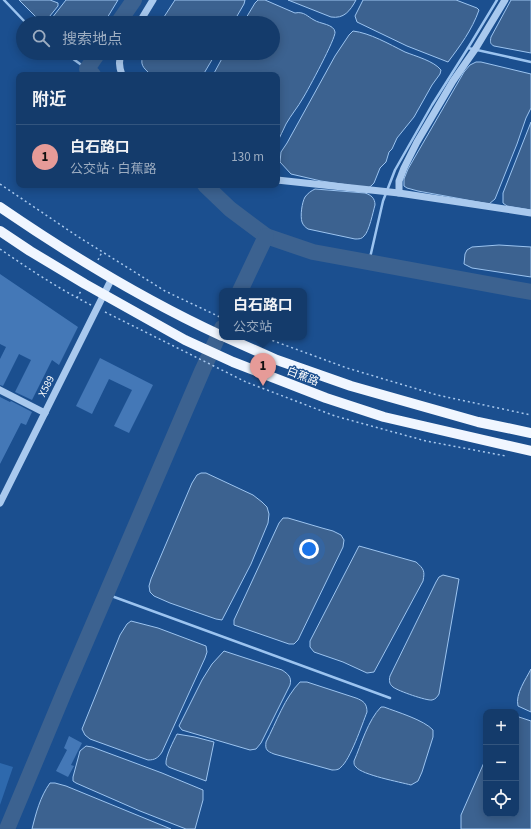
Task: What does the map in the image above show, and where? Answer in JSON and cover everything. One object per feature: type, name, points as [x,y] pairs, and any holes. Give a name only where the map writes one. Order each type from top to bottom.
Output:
[{"type":"main road","points":[[0,207],[44,237],[112,278],[194,323],[219,335]]},
{"type":"main road","name":"白蕉路","points":[[0,231],[183,345],[233,362],[326,398],[384,417],[531,452]]},
{"type":"main road","name":"白蕉路","points":[[232,340],[277,360],[351,386],[478,422],[531,433]]},
{"type":"street","points":[[144,16],[153,0]]},
{"type":"street","points":[[395,193],[404,168],[417,142],[453,81],[476,48],[504,0]]},
{"type":"street","points":[[120,60],[119,67],[121,72]]},
{"type":"street","points":[[280,180],[380,191],[531,213]]},
{"type":"street","name":"X589","points":[[0,503],[112,278]]},
{"type":"street","points":[[0,390],[45,413]]},
{"type":"path","points":[[0,184],[165,291],[219,317]]},
{"type":"path","points":[[0,249],[77,298],[183,345],[228,373]]},
{"type":"path","points":[[271,340],[347,368],[437,395],[531,415]]},
{"type":"shaded area","points":[[19,0],[50,0],[58,3],[58,6],[50,16],[35,16]]},
{"type":"shaded area","points":[[66,0],[118,0],[108,16],[53,16]]},
{"type":"shaded area","points":[[175,0],[245,0],[237,16],[165,16]]},
{"type":"shaded area","points":[[258,0],[265,0],[295,13],[303,14],[332,27],[335,32],[316,75],[286,124],[280,137],[280,72],[215,72],[221,60],[280,60],[280,16],[247,16]]},
{"type":"shaded area","points":[[288,0],[356,0],[346,13],[340,17],[331,17]]},
{"type":"shaded area","points":[[363,0],[456,0],[479,10],[469,31],[448,62],[407,46],[357,22],[355,16]]},
{"type":"shaded area","points":[[511,0],[531,0],[531,53],[494,46],[491,43],[491,37]]},
{"type":"shaded area","points":[[353,31],[379,39],[405,52],[429,61],[441,70],[414,117],[397,138],[389,152],[386,162],[380,168],[374,183],[368,188],[321,181],[291,174],[280,162],[281,152],[335,56]]},
{"type":"shaded area","points":[[142,60],[212,60],[205,72],[148,72],[142,63]]},
{"type":"shaded area","points":[[476,62],[531,74],[531,108],[495,199],[489,204],[407,188],[404,186],[404,179],[408,169],[464,72],[470,65]]},
{"type":"shaded area","points":[[531,122],[531,210],[507,206],[503,203],[503,193]]},
{"type":"shaded area","points":[[315,189],[365,193],[372,197],[375,205],[366,234],[360,239],[355,239],[308,229],[305,227],[301,219],[303,202],[305,197]]},
{"type":"shaded area","points":[[499,245],[531,247],[531,277],[472,268],[464,264],[465,254],[467,250],[472,247]]},
{"type":"shaded area","points":[[206,473],[253,495],[267,507],[269,514],[268,523],[251,564],[222,620],[170,603],[154,596],[150,592],[149,586],[192,483],[197,475]]},
{"type":"shaded area","points":[[283,518],[288,518],[333,531],[341,535],[344,540],[343,547],[298,640],[294,644],[289,644],[234,625],[234,620],[279,523]]},
{"type":"shaded area","points":[[359,546],[416,562],[424,572],[423,581],[374,672],[367,673],[343,662],[314,652],[310,647],[310,641]]},
{"type":"shaded area","points":[[443,575],[459,579],[439,694],[434,699],[429,700],[396,689],[391,685],[389,679],[436,582],[439,577]]},
{"type":"shaded area","points":[[131,621],[158,628],[206,646],[207,652],[162,752],[153,760],[148,760],[90,739],[85,735],[82,729],[120,635],[127,624]]},
{"type":"shaded area","points":[[224,651],[282,670],[288,674],[290,678],[290,685],[261,743],[256,749],[250,750],[182,730],[179,726],[202,680],[212,664]]},
{"type":"shaded area","points":[[531,669],[531,712],[518,706],[517,701]]},
{"type":"shaded area","points":[[300,682],[307,682],[356,698],[366,705],[367,712],[356,742],[344,763],[338,769],[332,770],[274,754],[266,749],[266,742],[281,710]]},
{"type":"shaded area","points":[[381,707],[417,720],[429,726],[433,730],[433,737],[422,772],[418,781],[411,785],[366,773],[354,765],[354,761],[365,733],[376,712]]},
{"type":"shaded area","points":[[519,717],[531,721],[531,829],[461,829],[461,815],[483,765],[483,817],[519,817]]},
{"type":"shaded area","points":[[177,734],[214,742],[206,781],[170,768],[166,765],[168,753]]},
{"type":"shaded area","points":[[86,746],[162,773],[203,790],[203,800],[195,829],[186,829],[140,811],[73,781],[80,751]]},
{"type":"shaded area","points":[[0,763],[13,767],[0,805]]},
{"type":"shaded area","points":[[50,783],[66,786],[171,829],[32,829],[41,799]]},
{"type":"building","points":[[0,274],[78,327],[59,365],[52,360],[32,400],[15,392],[31,360],[19,354],[3,386],[0,385],[0,359],[6,347],[0,344]]},
{"type":"building","points":[[100,358],[153,385],[129,433],[114,426],[132,390],[109,379],[92,414],[76,406]]},
{"type":"building","points":[[0,397],[32,412],[26,425],[21,423],[0,464]]},
{"type":"building","points":[[69,736],[82,743],[71,765],[74,766],[68,777],[56,771],[67,750],[64,748]]},
{"type":"waterway","points":[[4,0],[19,16]]},
{"type":"waterway","points":[[123,16],[134,0]]},
{"type":"waterway","points":[[369,262],[383,201],[395,170],[432,105],[497,0]]},
{"type":"waterway","points":[[468,48],[531,62]]},
{"type":"waterway","points":[[75,60],[87,69]]},
{"type":"waterway","points":[[90,72],[87,69],[93,60]]},
{"type":"waterway","points":[[208,188],[230,209],[266,236],[313,252],[531,292]]},
{"type":"waterway","points":[[241,288],[266,236]]},
{"type":"waterway","points":[[7,829],[65,690],[219,334]]},
{"type":"waterway","points":[[106,594],[390,698]]},
{"type":"place","name":"白石路口","points":[[263,386]]}]
